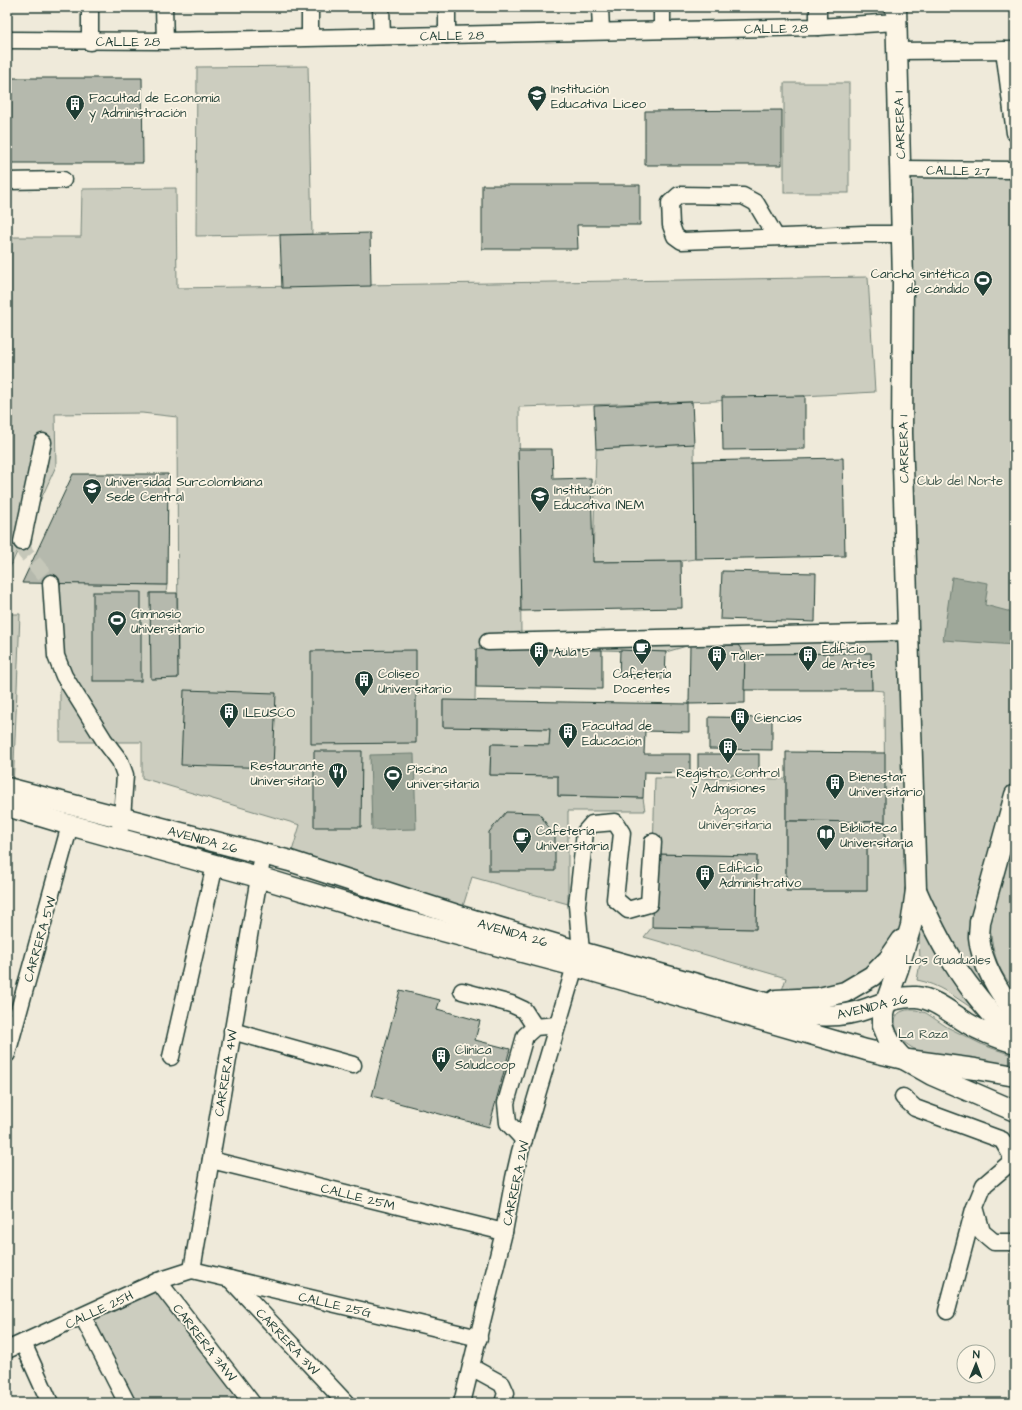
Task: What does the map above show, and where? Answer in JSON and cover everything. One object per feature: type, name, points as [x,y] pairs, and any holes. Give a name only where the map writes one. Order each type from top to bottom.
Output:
[{"type":"main road","name":"CARRERA 1","points":[[896,15],[902,234],[902,433],[916,890]]},
{"type":"main road","name":"AVENIDA 26","points":[[7,788],[290,861],[460,916],[578,959],[820,1038],[902,1058],[994,1071],[1015,1076]]},
{"type":"main road","points":[[1015,795],[980,922],[979,936],[982,953],[994,981],[1004,1000],[1015,1012]]},
{"type":"main road","name":"AVENIDA 26","points":[[7,806],[258,877],[398,919],[578,959],[806,1014],[823,1016],[844,1015],[868,1009],[900,997],[917,997],[951,1012],[985,1033],[1015,1042]]},
{"type":"main road","points":[[916,890],[911,926],[883,1014],[884,1026],[894,1049],[902,1058],[932,1075],[1015,1111]]},
{"type":"main road","points":[[916,890],[932,926],[954,965],[1015,1042]]},
{"type":"main road","points":[[988,893],[990,924],[995,957],[1008,982],[1015,988]]},
{"type":"main road","points":[[753,1000],[820,998],[845,992],[872,976],[889,959],[911,926]]},
{"type":"street","points":[[90,7],[90,42]]},
{"type":"street","points":[[164,7],[164,41]]},
{"type":"street","points":[[310,7],[310,37]]},
{"type":"street","points":[[381,7],[382,36]]},
{"type":"street","points":[[447,7],[447,35]]},
{"type":"street","points":[[600,7],[601,31]]},
{"type":"street","points":[[662,7],[662,30]]},
{"type":"street","points":[[818,7],[818,27]]},
{"type":"street","name":"CALLE 28","points":[[7,40],[90,42],[164,41],[818,27],[896,15]]},
{"type":"street","points":[[896,51],[1010,50],[1015,133]]},
{"type":"street","name":"CALLE 27","points":[[900,169],[1015,170]]},
{"type":"street","points":[[7,181],[63,180]]},
{"type":"street","points":[[776,237],[756,203],[743,196],[679,195],[670,203],[671,225],[675,236],[682,241],[864,234],[902,234]]},
{"type":"street","points":[[22,542],[43,442]]},
{"type":"street","points":[[50,583],[56,656],[64,676],[104,740],[120,761],[125,775],[122,818],[118,838]]},
{"type":"street","points":[[488,642],[909,632]]},
{"type":"street","points":[[578,959],[577,906],[585,832],[592,824],[615,822],[622,833],[615,899],[628,910],[649,904],[653,842]]},
{"type":"street","name":"CARRERA 5W","points":[[7,1054],[70,825]]},
{"type":"street","name":"CARRERA 4W","points":[[192,1270],[263,854]]},
{"type":"street","points":[[171,1057],[215,865]]},
{"type":"street","name":"CARRERA 2W","points":[[462,1403],[504,1232],[514,1178],[578,959]]},
{"type":"street","points":[[462,991],[511,1004],[524,1010],[535,1027]]},
{"type":"street","points":[[524,1140],[508,1123],[506,1103],[524,1036],[535,1027],[558,1025]]},
{"type":"street","points":[[232,1031],[353,1065]]},
{"type":"street","points":[[903,1097],[915,1108],[1002,1140],[1013,1164],[984,1185],[975,1207],[947,1311]]},
{"type":"street","name":"CALLE 25M","points":[[211,1160],[504,1232]]},
{"type":"street","points":[[975,1207],[982,1232],[994,1242],[1015,1242]]},
{"type":"street","name":"CALLE 25G","points":[[192,1270],[479,1338]]},
{"type":"street","name":"CALLE 25H","points":[[7,1350],[158,1282],[192,1270]]},
{"type":"street","name":"CARRERA 3W","points":[[230,1279],[346,1403]]},
{"type":"street","name":"CARRERA 3AW","points":[[158,1282],[252,1403]]},
{"type":"street","points":[[83,1316],[127,1403]]},
{"type":"street","points":[[23,1343],[50,1403]]},
{"type":"street","points":[[471,1367],[502,1384],[506,1393],[503,1403]]},
{"type":"green space","points":[[308,66],[312,234],[196,236],[197,67]]},
{"type":"green space","points":[[784,83],[849,83],[849,193],[784,193]]},
{"type":"green space","points":[[901,172],[1015,172],[1015,988],[1006,979],[1000,968],[992,944],[988,894],[973,912],[1015,1005],[1015,1027],[989,1018],[940,988],[917,980],[920,963],[918,893],[892,950],[870,973],[777,1006],[786,978],[644,937],[652,927],[756,929],[757,856],[653,854],[655,778],[786,779],[786,891],[867,891],[867,845],[885,845],[884,691],[872,690],[871,653],[745,654],[690,645],[666,652],[602,650],[476,650],[475,701],[443,701],[443,727],[550,729],[549,745],[491,744],[490,775],[558,776],[558,796],[643,798],[645,811],[568,811],[568,904],[472,877],[460,916],[289,861],[300,825],[142,778],[142,742],[60,742],[60,583],[167,585],[166,593],[151,593],[152,679],[178,678],[177,417],[142,413],[55,414],[56,466],[7,574],[7,237],[81,237],[82,189],[176,188],[177,288],[868,277],[875,392],[714,401],[519,407],[521,638],[906,642]]},
{"type":"green space","points":[[694,444],[695,559],[681,561],[593,562],[596,449]]},
{"type":"green space","points":[[7,614],[20,614],[13,789],[7,787]]},
{"type":"green space","name":"La Raza","points":[[916,1010],[926,1013],[947,1027],[983,1045],[1015,1056],[1015,1068],[921,1052],[911,1047],[900,1037],[896,1029],[895,1020],[899,1013],[903,1011]]},
{"type":"green space","points":[[158,1285],[248,1403],[127,1403],[83,1317]]},
{"type":"shaded area","points":[[952,577],[988,583],[985,605],[1015,613],[1015,645],[943,640]]},
{"type":"shaded area","name":"Piscina universitaria","points":[[414,754],[416,829],[372,830],[370,755]]},
{"type":"building","name":"Facultad de Economía y Administración","points":[[7,78],[142,78],[143,163],[7,163]]},
{"type":"building","points":[[782,110],[782,165],[645,165],[645,111]]},
{"type":"building","points":[[482,185],[640,185],[640,225],[577,225],[578,249],[482,249]]},
{"type":"building","points":[[370,233],[371,286],[282,288],[280,235]]},
{"type":"building","points":[[805,396],[805,449],[723,450],[722,397]]},
{"type":"building","points":[[692,402],[694,444],[596,449],[594,406]]},
{"type":"building","points":[[518,449],[552,449],[553,479],[591,478],[593,562],[681,561],[682,608],[521,611]]},
{"type":"building","points":[[843,458],[845,556],[695,559],[694,461]]},
{"type":"building","points":[[73,474],[168,474],[167,585],[22,583]]},
{"type":"building","points":[[722,571],[816,573],[815,622],[720,619]]},
{"type":"building","name":"Gimnasio Universitario","points":[[93,592],[141,592],[141,681],[93,681]]},
{"type":"building","points":[[150,593],[177,593],[178,678],[151,679]]},
{"type":"building","name":"Taller","points":[[690,645],[738,645],[745,654],[745,703],[689,704]]},
{"type":"building","name":"Aula 5","points":[[476,649],[602,650],[602,689],[476,687]]},
{"type":"building","name":"Coliseo Universitario","points":[[416,650],[416,743],[311,744],[311,651]]},
{"type":"building","name":"Cafetería Docentes","points":[[620,650],[666,652],[665,679],[619,678]]},
{"type":"building","name":"Edificio de Artes","points":[[871,653],[872,690],[744,690],[745,654]]},
{"type":"building","name":"ILEUSCO","points":[[184,690],[276,693],[273,768],[181,765]]},
{"type":"building","name":"Facultad de Educación","points":[[443,700],[689,704],[689,732],[645,731],[644,754],[690,754],[690,773],[644,772],[643,798],[558,796],[558,776],[490,775],[491,744],[549,745],[550,729],[443,727]]},
{"type":"building","name":"Ciencias","points":[[709,717],[772,718],[772,750],[709,749]]},
{"type":"building","name":"Restaurante Universitario","points":[[314,751],[362,751],[361,827],[314,827]]},
{"type":"building","name":"Bienestar Universitario","points":[[786,752],[885,753],[885,822],[786,821]]},
{"type":"building","name":"Registro, Control y Admisiones","points":[[698,754],[759,754],[759,775],[698,775]]},
{"type":"building","name":"Cafetería Universitaria","points":[[506,812],[539,813],[555,837],[555,871],[489,871],[489,832]]},
{"type":"building","name":"Biblioteca Universitaria","points":[[786,821],[885,822],[885,845],[867,845],[867,891],[786,891]]},
{"type":"building","name":"Edificio Administrativo","points":[[653,854],[757,856],[756,929],[652,927]]},
{"type":"building","name":"Clínica Saludcoop","points":[[400,990],[440,1000],[437,1009],[480,1021],[475,1040],[510,1049],[489,1127],[372,1096]]},
{"type":"tunnel","points":[[22,542],[25,552],[51,583]]},
{"type":"place","name":"Institución Educativa Liceo","points":[[537,112]]},
{"type":"place","name":"Facultad de Economía y Administración","points":[[75,121]]},
{"type":"place","name":"Cancha sintética de cándido","points":[[983,297]]},
{"type":"place","name":"Universidad Surcolombiana Sede Central","points":[[92,505]]},
{"type":"place","name":"Institución Educativa INEM","points":[[540,513]]},
{"type":"place","name":"Gimnasio Universitario","points":[[117,637]]},
{"type":"place","name":"Cafetería Docentes","points":[[642,665]]},
{"type":"place","name":"Aula 5","points":[[539,668]]},
{"type":"place","name":"Taller","points":[[717,672]]},
{"type":"place","name":"Edificio de Artes","points":[[808,672]]},
{"type":"place","name":"Coliseo Universitario","points":[[364,697]]},
{"type":"place","name":"ILEUSCO","points":[[229,729]]},
{"type":"place","name":"Ciencias","points":[[740,734]]},
{"type":"place","name":"Facultad de Educación","points":[[568,749]]},
{"type":"place","name":"Registro, Control y Admisiones","points":[[728,764]]},
{"type":"place","name":"Restaurante Universitario","points":[[338,789]]},
{"type":"place","name":"Piscina universitaria","points":[[393,792]]},
{"type":"place","name":"Bienestar Universitario","points":[[835,800]]},
{"type":"place","name":"Biblioteca Universitaria","points":[[826,851]]},
{"type":"place","name":"Cafetería Universitaria","points":[[522,854]]},
{"type":"place","name":"Edificio Administrativo","points":[[705,891]]},
{"type":"place","name":"Clínica Saludcoop","points":[[441,1073]]},
{"type":"park label","name":"Club del Norte","points":[[960,480]]},
{"type":"park label","name":"Ágoras Universitaria","points":[[735,816]]},
{"type":"park label","name":"Los Guaduales","points":[[948,959]]}]
